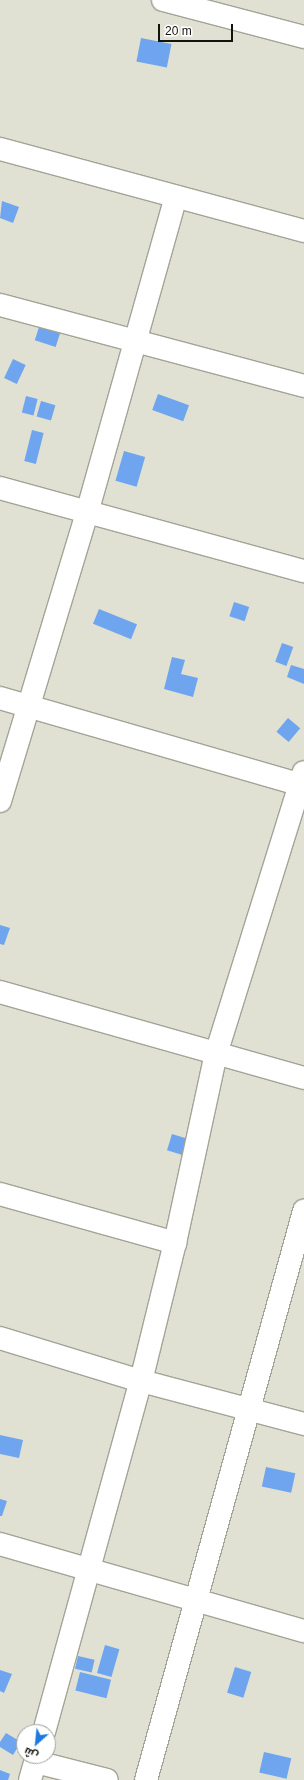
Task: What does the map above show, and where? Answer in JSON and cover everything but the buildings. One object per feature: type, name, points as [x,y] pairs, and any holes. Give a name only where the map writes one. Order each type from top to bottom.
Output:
[{"type":"street","points":[[163,0],[203,5],[304,37]]},
{"type":"street","points":[[0,149],[304,231]]},
{"type":"street","points":[[0,801],[87,513],[134,340],[176,197]]},
{"type":"street","points":[[0,305],[304,386]]},
{"type":"street","points":[[0,488],[87,513],[304,571]]},
{"type":"street","points":[[0,698],[303,781],[216,1054],[175,1243],[141,1381],[46,1724]]},
{"type":"street","points":[[0,992],[304,1078]]},
{"type":"street","points":[[0,1194],[175,1243]]},
{"type":"street","points":[[146,1780],[304,1211]]},
{"type":"street","points":[[1,1341],[141,1381],[304,1424]]},
{"type":"street","points":[[0,1544],[304,1631]]},
{"type":"street","points":[[34,1766],[107,1780]]}]
